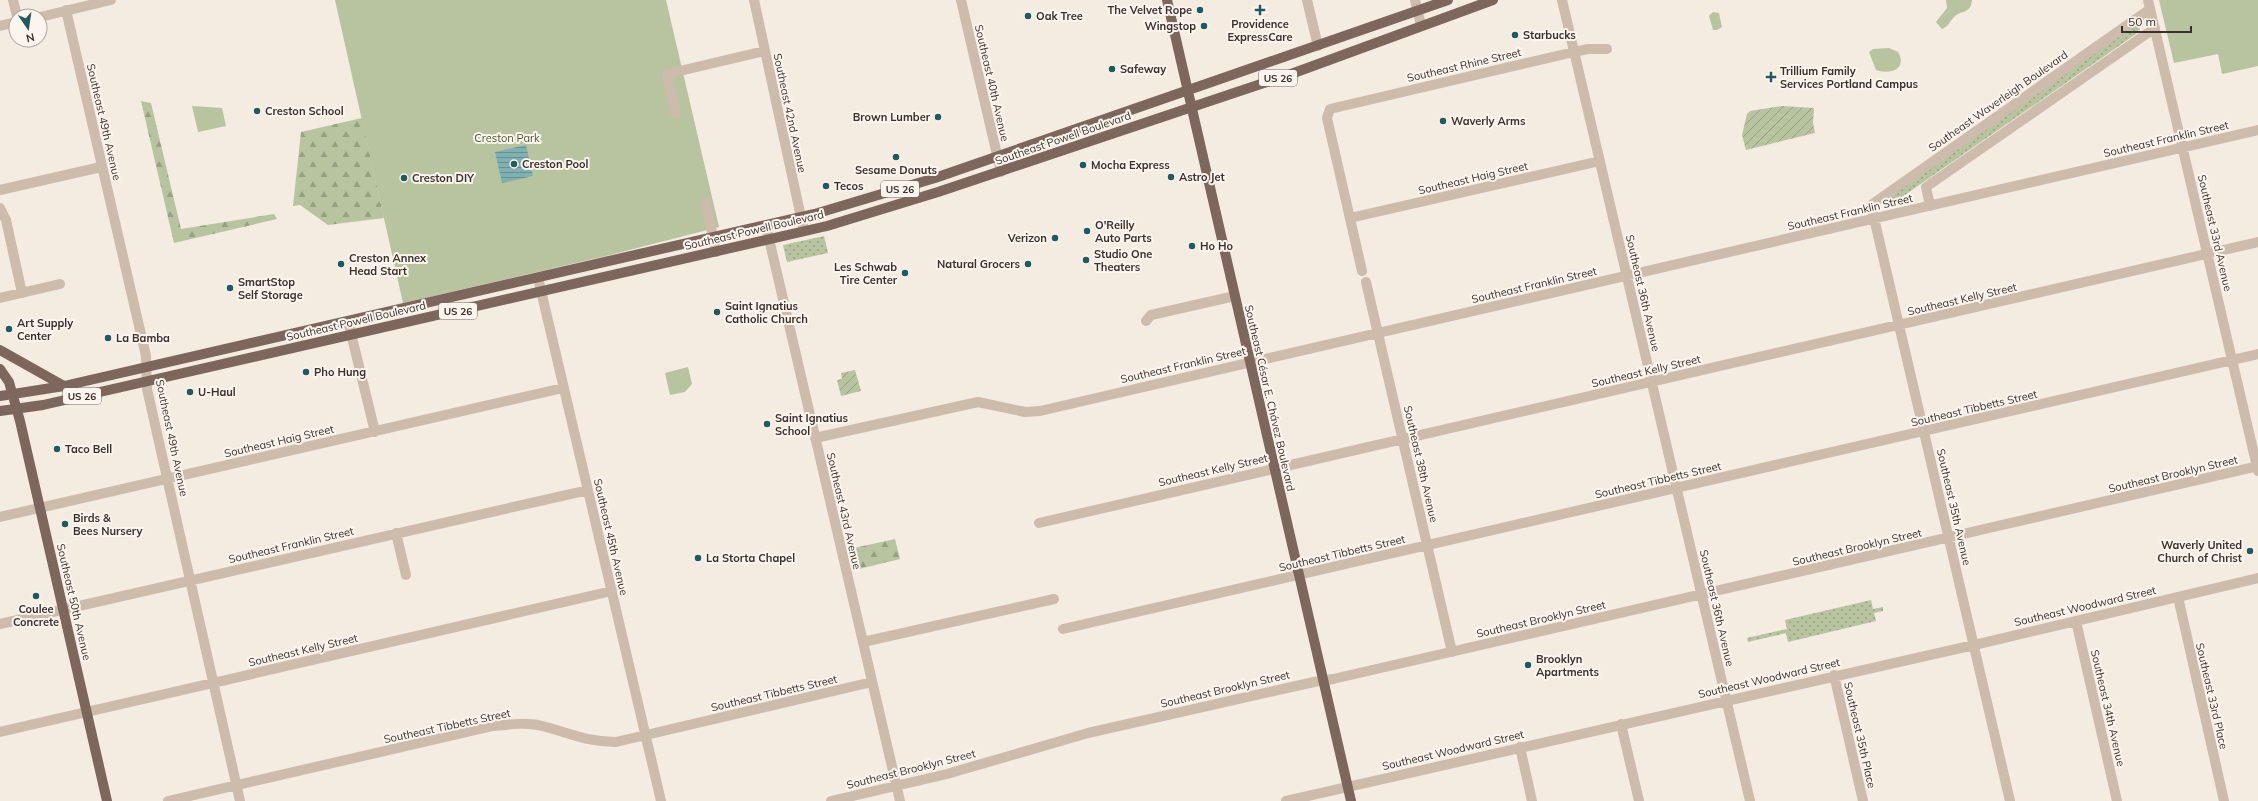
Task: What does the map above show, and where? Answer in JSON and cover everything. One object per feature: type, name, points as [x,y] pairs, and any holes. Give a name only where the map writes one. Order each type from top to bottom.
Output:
[{"type":"main road","name":"Southeast César E. Chávez Boulevard","points":[[1167,0],[1351,801]]},
{"type":"main road","name":"Southeast Powell Boulevard","points":[[0,396],[64,386],[801,218],[935,178],[1448,0]]},
{"type":"main road","name":"Southeast Powell Boulevard","points":[[0,411],[43,405],[147,382],[804,232],[1000,172],[1324,63],[1421,25],[1493,0]]},
{"type":"main road","points":[[0,350],[64,386]]},
{"type":"main road","name":"Southeast 50th Avenue","points":[[0,369],[8,380],[17,409],[107,801]]},
{"type":"street","points":[[48,15],[111,0]]},
{"type":"street","name":"Southeast 42nd Avenue","points":[[754,0],[804,232]]},
{"type":"street","name":"Southeast 40th Avenue","points":[[961,0],[1000,172]]},
{"type":"street","points":[[1307,0],[1318,46]]},
{"type":"street","points":[[1415,0],[1421,25]]},
{"type":"street","name":"Southeast 36th Avenue","points":[[1562,0],[1750,801]]},
{"type":"street","name":"Southeast 33rd Avenue","points":[[2149,4],[2258,468]]},
{"type":"street","name":"Southeast Waverleigh Boulevard","points":[[1874,218],[1871,205],[2149,4]]},
{"type":"street","name":"Southeast 49th Avenue","points":[[66,10],[101,167],[146,356],[147,382],[240,801]]},
{"type":"street","points":[[1930,206],[1926,187],[2155,28]]},
{"type":"street","name":"Southeast Rhine Street","points":[[1350,218],[1328,118],[1328,112],[1333,108],[1574,52],[1588,49],[1607,49]]},
{"type":"street","points":[[676,114],[667,74],[764,50]]},
{"type":"street","name":"Southeast Franklin Street","points":[[815,438],[978,402],[1017,411],[1032,412],[2258,130]]},
{"type":"street","name":"Southeast Haig Street","points":[[1350,218],[1600,161]]},
{"type":"street","points":[[0,190],[101,167]]},
{"type":"street","points":[[706,204],[716,252]]},
{"type":"street","points":[[0,208],[6,220],[22,293]]},
{"type":"street","points":[[1350,218],[1362,271]]},
{"type":"street","name":"Southeast 35th Avenue","points":[[1874,218],[1950,538],[2010,801]]},
{"type":"street","name":"Southeast 43rd Avenue","points":[[766,226],[900,801]]},
{"type":"street","name":"Southeast Kelly Street","points":[[1040,522],[1899,326],[2258,242]]},
{"type":"street","name":"Southeast 45th Avenue","points":[[538,278],[661,801]]},
{"type":"street","name":"Southeast 38th Avenue","points":[[1366,282],[1452,652]]},
{"type":"street","points":[[0,298],[60,284]]},
{"type":"street","points":[[1146,321],[1151,315],[1235,296]]},
{"type":"street","points":[[348,321],[375,432]]},
{"type":"street","name":"Southeast Tibbetts Street","points":[[1063,629],[2258,354]]},
{"type":"street","name":"Southeast Haig Street","points":[[0,517],[563,388]]},
{"type":"street","name":"Southeast Brooklyn Street","points":[[831,801],[947,774],[1088,733],[1452,652],[2258,468]]},
{"type":"street","name":"Southeast Franklin Street","points":[[0,624],[588,490]]},
{"type":"street","points":[[396,533],[406,575]]},
{"type":"street","name":"Southeast Woodward Street","points":[[1286,801],[1834,675],[1974,645],[2258,578]]},
{"type":"street","name":"Southeast Kelly Street","points":[[0,732],[612,591]]},
{"type":"street","name":"Southeast 33rd Place","points":[[2178,597],[2224,801]]},
{"type":"street","points":[[863,642],[1054,598]]},
{"type":"street","name":"Southeast 34th Avenue","points":[[2076,621],[2117,801]]},
{"type":"street","name":"Southeast 35th Place","points":[[1834,675],[1862,801]]},
{"type":"street","name":"Southeast Tibbetts Street","points":[[168,801],[509,724],[536,724],[582,739],[605,742],[646,736],[872,682]]},
{"type":"street","points":[[1621,724],[1639,801]]},
{"type":"street","points":[[1520,747],[1532,801]]},
{"type":"green space","name":"Creston Park","points":[[335,0],[666,0],[719,227],[610,255],[403,303]]},
{"type":"green space","points":[[1946,0],[1972,0],[1968,10],[1957,15],[1942,29],[1936,22],[1947,8]]},
{"type":"green space","points":[[2159,0],[2258,0],[2258,66],[2222,74],[2218,54],[2174,63]]},
{"type":"green space","points":[[1713,12],[1719,13],[1722,27],[1717,30],[1713,30],[1709,16]]},
{"type":"green space","points":[[2136,24],[2140,29],[2136,34],[1899,199],[1893,201],[1890,197]]},
{"type":"green space","points":[[1889,48],[1898,52],[1901,63],[1892,71],[1887,72],[1876,70],[1869,52],[1873,49]]},
{"type":"green space","points":[[141,101],[151,103],[181,229],[274,214],[277,219],[174,243]]},
{"type":"green space","points":[[192,106],[222,108],[226,126],[198,132]]},
{"type":"green space","points":[[1782,106],[1814,108],[1813,123],[1815,133],[1746,150],[1742,135],[1747,114],[1750,111]]},
{"type":"green space","points":[[362,118],[384,218],[328,225],[300,205],[293,206],[301,132]]},
{"type":"green space","points":[[824,236],[828,253],[787,262],[783,245]]},
{"type":"green space","points":[[688,367],[692,384],[685,392],[670,395],[665,373]]},
{"type":"green space","points":[[855,370],[861,391],[841,396],[837,380],[842,379],[841,373]]},
{"type":"green space","points":[[895,539],[900,559],[859,569],[854,548]]},
{"type":"green space","points":[[1871,600],[1873,609],[1883,607],[1883,611],[1874,613],[1876,621],[1788,642],[1786,633],[1748,642],[1747,638],[1787,629],[1785,620]]},
{"type":"water","name":"Creston Pool","points":[[526,145],[533,176],[502,183],[495,152]]},
{"type":"place","name":"The Velvet Rope","points":[[1200,10]]},
{"type":"place","name":"Providence ExpressCare","points":[[1260,10]]},
{"type":"place","name":"Oak Tree","points":[[1028,16]]},
{"type":"place","name":"Wingstop","points":[[1204,26]]},
{"type":"place","name":"Starbucks","points":[[1515,35]]},
{"type":"place","name":"Safeway","points":[[1112,69]]},
{"type":"place","name":"Trillium Family Services Portland Campus","points":[[1771,77]]},
{"type":"place","name":"Creston School","points":[[257,111]]},
{"type":"place","name":"Brown Lumber","points":[[938,117]]},
{"type":"place","name":"Waverly Arms","points":[[1443,121]]},
{"type":"place","name":"Sesame Donuts","points":[[896,157]]},
{"type":"place","name":"Creston Pool","points":[[514,164]]},
{"type":"place","name":"Mocha Express","points":[[1083,165]]},
{"type":"place","name":"Astro Jet","points":[[1171,177]]},
{"type":"place","name":"Creston DIY","points":[[404,178]]},
{"type":"place","name":"Tecos","points":[[826,186]]},
{"type":"place","name":"O'Reilly Auto Parts","points":[[1087,231]]},
{"type":"place","name":"Verizon","points":[[1055,238]]},
{"type":"place","name":"Ho Ho","points":[[1192,246]]},
{"type":"place","name":"Studio One Theaters","points":[[1086,260]]},
{"type":"place","name":"Creston Annex Head Start","points":[[341,264]]},
{"type":"place","name":"Natural Grocers","points":[[1028,264]]},
{"type":"place","name":"Les Schwab Tire Center","points":[[905,273]]},
{"type":"place","name":"SmartStop Self Storage","points":[[230,288]]},
{"type":"place","name":"Saint Ignatius Catholic Church","points":[[717,312]]},
{"type":"place","name":"Art Supply Center","points":[[9,329]]},
{"type":"place","name":"La Bamba","points":[[108,338]]},
{"type":"place","name":"Pho Hung","points":[[306,372]]},
{"type":"place","name":"U-Haul","points":[[190,392]]},
{"type":"place","name":"Saint Ignatius School","points":[[767,424]]},
{"type":"place","name":"Taco Bell","points":[[57,449]]},
{"type":"place","name":"Birds & Bees Nursery","points":[[65,524]]},
{"type":"place","name":"Waverly United Church of Christ","points":[[2250,551]]},
{"type":"place","name":"La Storta Chapel","points":[[698,558]]},
{"type":"place","name":"Coulee Concrete","points":[[36,596]]},
{"type":"place","name":"Brooklyn Apartments","points":[[1528,665]]}]
